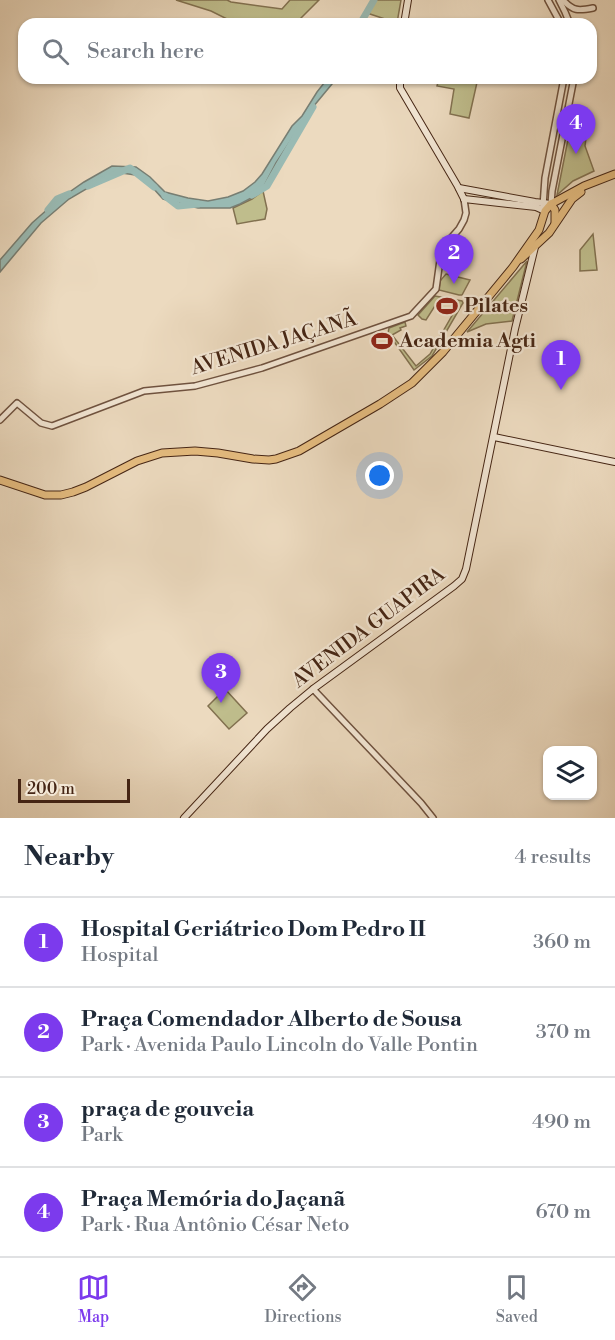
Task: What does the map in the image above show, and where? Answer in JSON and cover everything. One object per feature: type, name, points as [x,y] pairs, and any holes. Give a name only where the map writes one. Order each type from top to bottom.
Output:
[{"type":"main road","points":[[405,18],[408,0]]},
{"type":"main road","points":[[400,84],[400,88],[464,200]]},
{"type":"main road","points":[[459,188],[547,203],[615,174]]},
{"type":"main road","points":[[513,267],[549,233],[572,199],[592,184]]},
{"type":"main road","points":[[464,200],[468,192],[472,190]]},
{"type":"main road","points":[[464,200],[536,207],[545,212]]},
{"type":"main road","points":[[535,247],[547,203]]},
{"type":"main road","points":[[547,203],[556,214],[555,226]]},
{"type":"main road","points":[[540,227],[549,233]]},
{"type":"main road","points":[[2,482],[45,495],[61,495],[86,487],[137,461],[162,453],[195,451],[260,460],[288,456],[354,420],[412,383],[443,352],[513,267],[540,227]]},
{"type":"main road","name":"AVENIDA GUAPIRA","points":[[184,818],[267,729],[313,689],[462,579],[494,437],[518,313],[535,247]]},
{"type":"main road","points":[[494,437],[615,462]]},
{"type":"street","points":[[548,0],[558,18]]},
{"type":"street","points":[[558,0],[568,18]]},
{"type":"street","points":[[563,0],[574,9],[593,8]]},
{"type":"street","points":[[547,203],[545,178],[563,84]]},
{"type":"street","points":[[547,203],[552,191],[573,84]]},
{"type":"street","name":"AVENIDA JAÇANÃ","points":[[0,420],[17,403],[41,423],[52,426],[144,391],[180,388],[222,380],[404,319],[415,313],[438,286],[442,249],[464,220],[466,213],[464,200]]},
{"type":"street","points":[[313,689],[433,818]]},
{"type":"shaded area","points":[[176,0],[227,0],[282,9],[290,0],[319,0],[301,18],[225,18]]},
{"type":"shaded area","points":[[374,0],[401,0],[398,18],[382,18],[367,13]]},
{"type":"shaded area","points":[[438,84],[477,84],[469,118],[450,114],[454,89],[437,86]]},
{"type":"shaded area","points":[[573,114],[589,116],[585,146],[594,171],[573,181],[557,195]]},
{"type":"shaded area","points":[[263,191],[267,209],[265,219],[237,224],[233,208]]},
{"type":"shaded area","points":[[593,234],[597,270],[580,271],[580,250]]},
{"type":"shaded area","points":[[527,261],[512,321],[486,324],[467,332]]},
{"type":"shaded area","points":[[446,274],[470,280],[462,295],[439,290],[440,281]]},
{"type":"shaded area","points":[[435,296],[463,303],[432,356],[414,370],[388,333],[389,328],[405,322],[406,326],[392,335],[416,366],[430,354],[458,305],[438,301],[426,320],[422,319],[418,315]]},
{"type":"shaded area","points":[[225,689],[247,713],[229,729],[208,706]]},
{"type":"water","points":[[323,84],[332,84],[313,107],[276,163],[264,186],[255,196],[230,208],[198,208],[163,199],[142,176],[115,172],[69,199],[41,223],[0,272],[0,260],[32,223],[58,200],[112,166],[136,167],[165,192],[188,198],[208,201],[243,191],[262,174],[292,126],[302,116]]},
{"type":"waterway","points":[[364,18],[374,0]]},
{"type":"waterway","points":[[252,195],[267,186],[313,107]]},
{"type":"waterway","points":[[88,186],[130,168],[154,187]]},
{"type":"waterway","points":[[48,210],[57,199],[69,194]]},
{"type":"waterway","points":[[165,196],[178,206],[198,204]]},
{"type":"place","name":"Praça Memória do Jaçanã","points":[[576,154]]},
{"type":"place","name":"Praça Comendador Alberto de Sousa","points":[[454,284]]},
{"type":"place","name":"Pilates","points":[[447,306]]},
{"type":"place","name":"Academia Agti","points":[[382,341]]},
{"type":"place","name":"Hospital Geriátrico Dom Pedro II","points":[[561,390]]},
{"type":"place","name":"praça de gouveia","points":[[221,703]]}]
